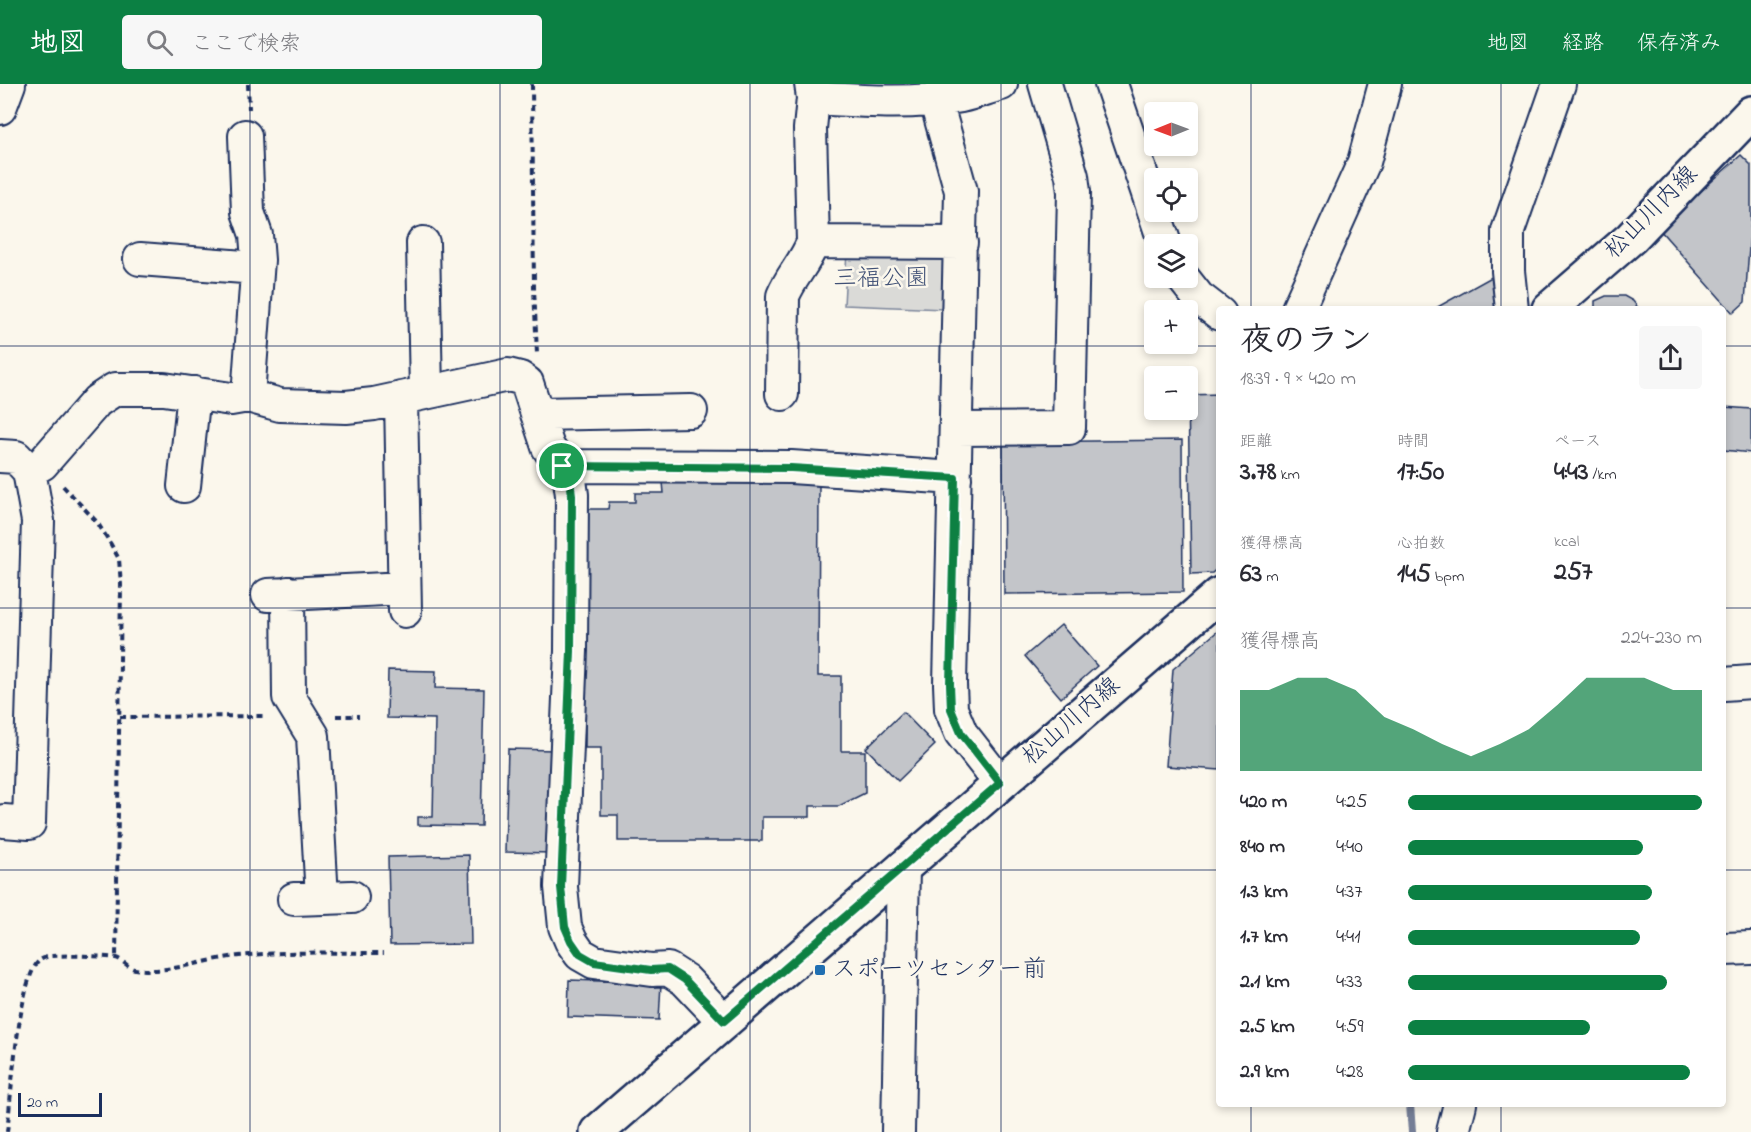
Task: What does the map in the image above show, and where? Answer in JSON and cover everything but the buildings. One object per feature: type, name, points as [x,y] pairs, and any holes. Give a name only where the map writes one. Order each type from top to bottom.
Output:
[{"type":"main road","name":"松山川内線","points":[[1552,306],[1631,238],[1751,113]]},
{"type":"main road","name":"松山川内線","points":[[597,1132],[1216,597]]},
{"type":"street","points":[[0,108],[9,84]]},
{"type":"street","points":[[782,394],[783,296],[789,282],[808,257],[813,242],[810,129],[812,91],[869,102],[961,96],[1000,84]]},
{"type":"street","points":[[956,429],[1069,428],[1074,192],[1072,176],[1045,84]]},
{"type":"street","points":[[1111,84],[1162,234]]},
{"type":"street","points":[[1299,306],[1364,162],[1385,84]]},
{"type":"street","points":[[1512,306],[1508,271],[1508,231],[1559,84]]},
{"type":"street","points":[[935,98],[961,192],[951,709],[961,733],[1000,783]]},
{"type":"street","points":[[245,136],[248,212],[256,235],[257,268],[248,396]]},
{"type":"street","points":[[813,242],[961,243]]},
{"type":"street","points":[[323,898],[313,736],[289,697],[278,594],[404,600],[413,395],[423,243]]},
{"type":"street","points":[[140,260],[257,268]]},
{"type":"street","points":[[1191,288],[1198,297],[1216,311]]},
{"type":"street","points":[[4,821],[29,823],[38,521],[36,468],[97,401],[115,389],[136,387],[231,399],[248,396],[280,405],[346,407],[374,404],[508,375],[520,378],[527,383],[548,447],[570,480],[572,495],[571,651],[561,887],[565,927],[580,954],[594,962],[651,970],[668,969],[685,980],[724,1021]]},
{"type":"street","points":[[184,486],[194,393]]},
{"type":"street","points":[[537,414],[691,411]]},
{"type":"street","points":[[0,456],[16,457],[36,468]]},
{"type":"street","points":[[562,466],[791,468],[955,478]]},
{"type":"street","points":[[1726,684],[1751,681]]},
{"type":"street","points":[[898,1132],[903,867]]},
{"type":"street","points":[[1726,949],[1751,948]]},
{"type":"street","points":[[1453,1132],[1460,1107]]},
{"type":"path","points":[[527,383],[538,375],[534,288],[532,84]]},
{"type":"path","points":[[36,468],[97,522],[119,559],[121,585],[116,958]]},
{"type":"path","points":[[120,717],[359,716]]},
{"type":"path","points":[[7,1132],[22,1001],[29,975],[39,960],[50,956],[116,958],[133,969],[149,969],[185,966],[211,959],[291,952],[384,953]]},
{"type":"green space","name":"三福公園","points":[[847,251],[945,252],[944,309],[844,305]]},
{"type":"waterway","points":[[1410,1107],[1412,1132]]},
{"type":"place","name":"スポーツセンター前","points":[[820,970]]},
{"type":"route","points":[[562,466],[791,468],[955,478],[951,709],[961,733],[1000,783],[724,1021],[685,980],[668,969],[651,970],[594,962],[580,954],[565,927],[561,887],[571,651],[572,495],[570,480],[562,466]]}]
